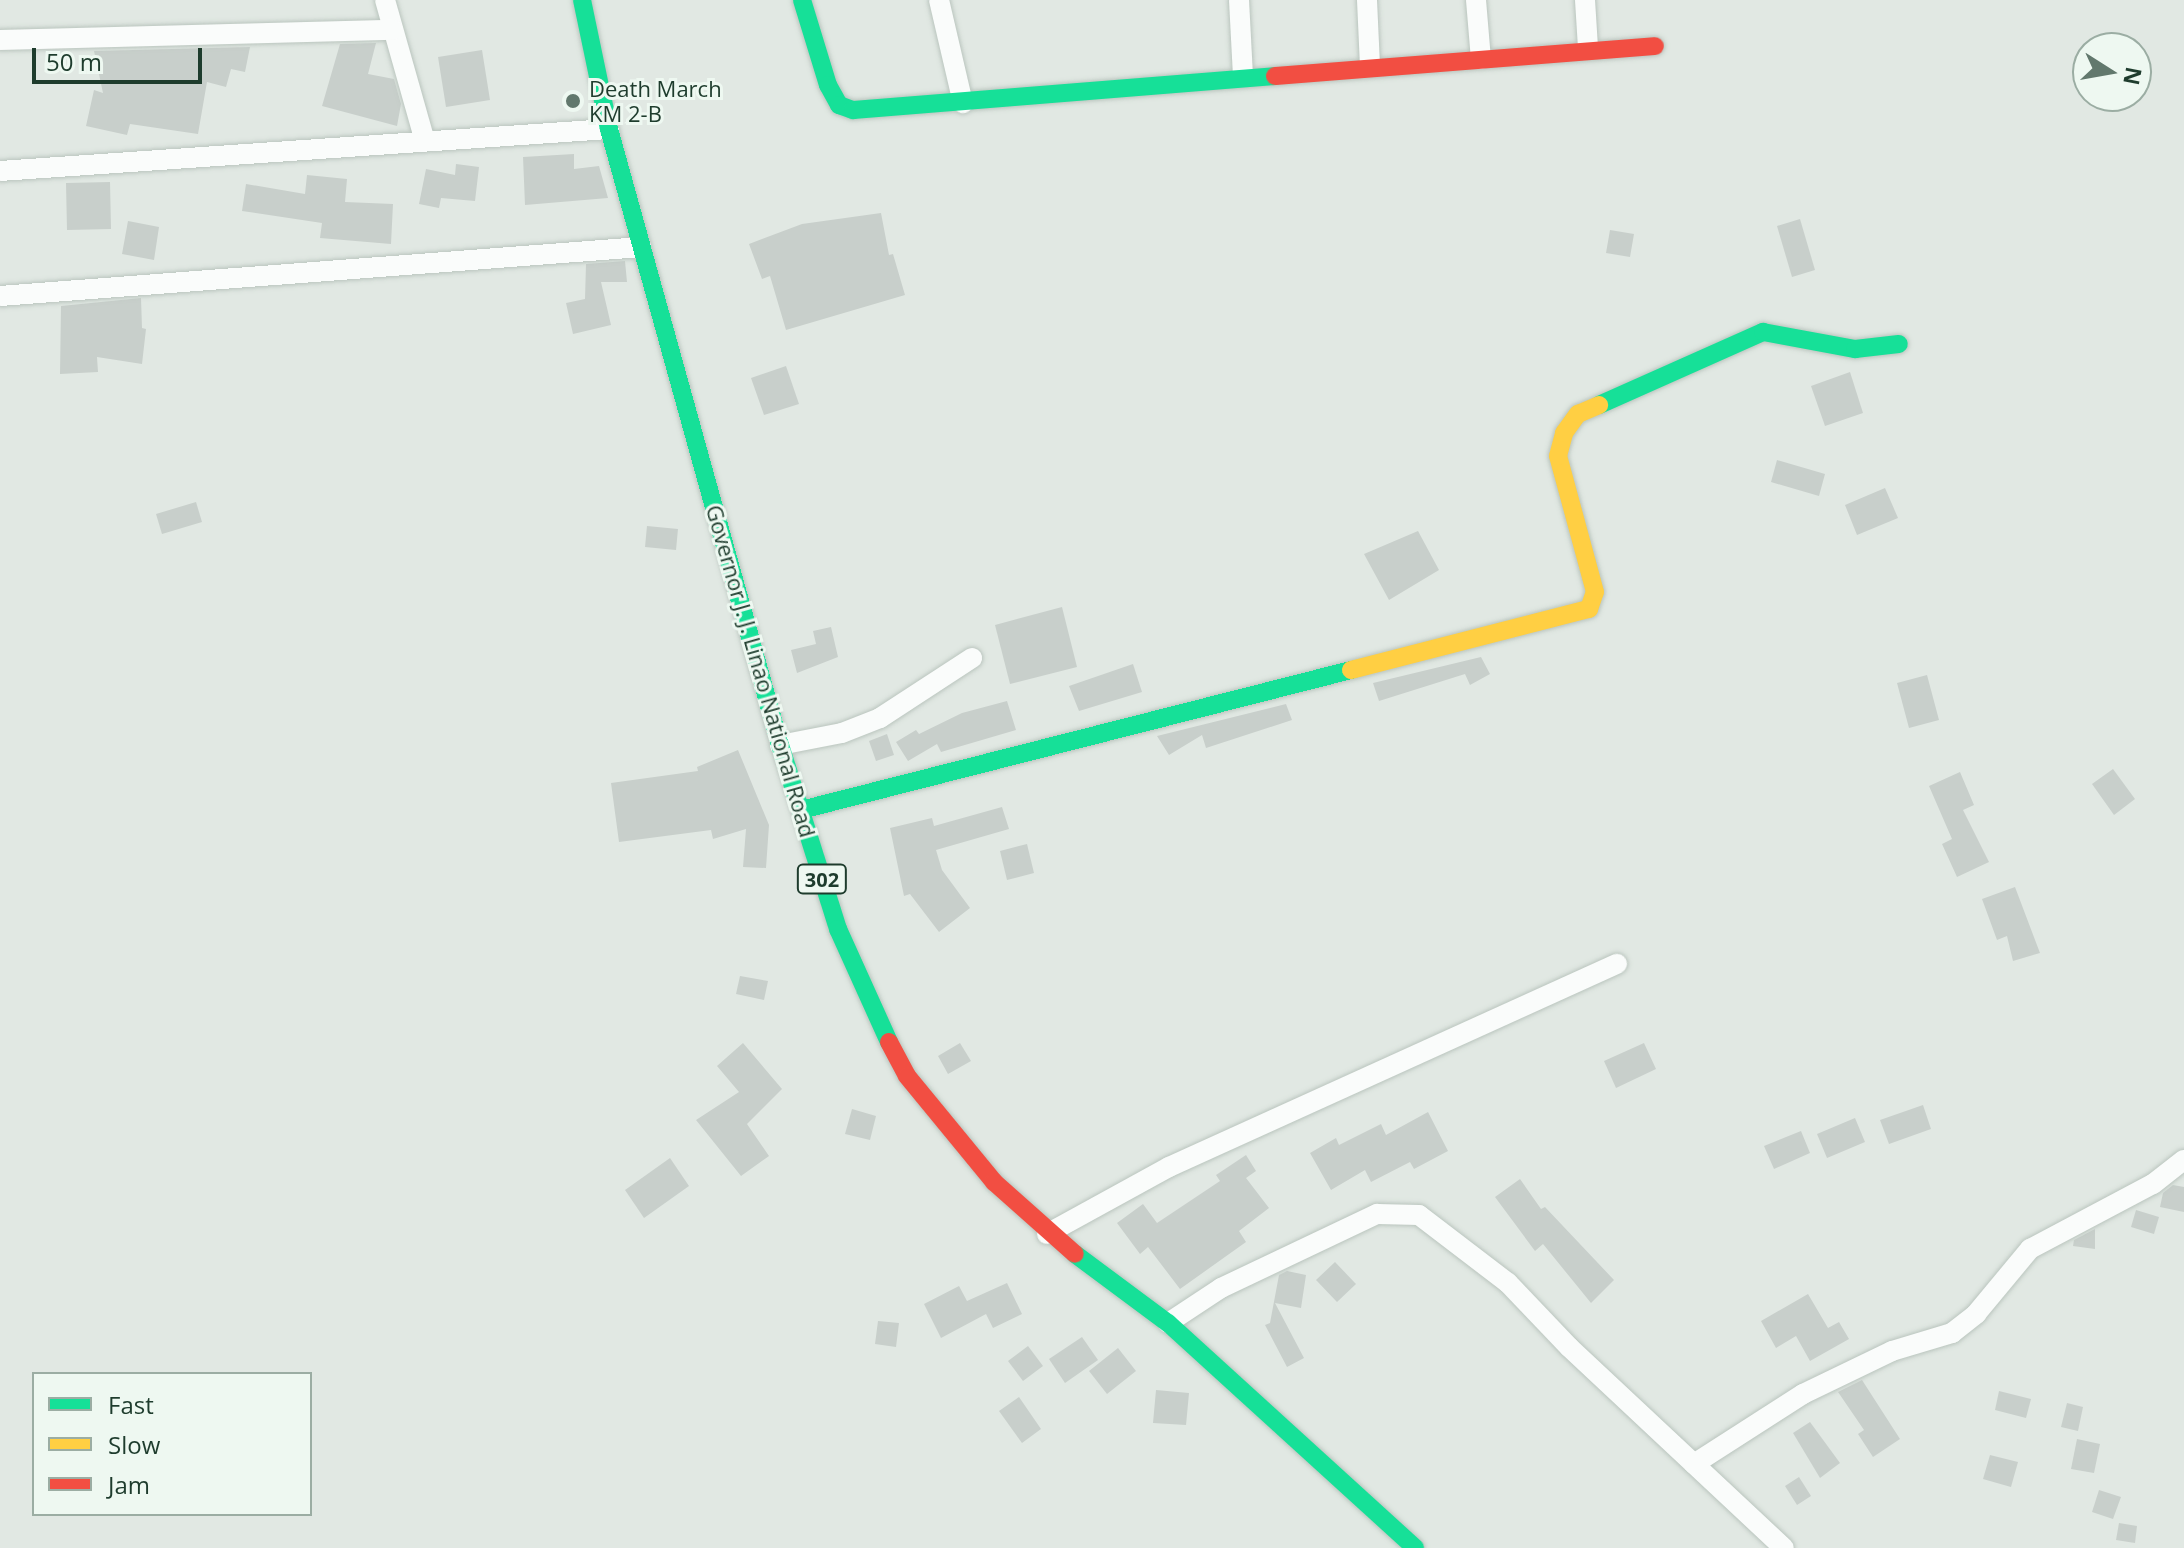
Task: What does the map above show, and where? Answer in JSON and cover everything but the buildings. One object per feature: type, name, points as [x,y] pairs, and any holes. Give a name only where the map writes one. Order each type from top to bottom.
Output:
[{"type":"street","points":[[385,0],[424,138]]},
{"type":"street","name":"Governor J. J. Linao National Road","points":[[582,0],[609,129],[780,745],[838,929],[877,1021],[907,1076],[994,1182],[1047,1234],[1168,1323],[1415,1548]]},
{"type":"street","points":[[802,0],[839,105],[853,110],[1588,48],[1655,46]]},
{"type":"street","points":[[939,0],[963,103]]},
{"type":"street","points":[[1239,0],[1243,77]]},
{"type":"street","points":[[1367,0],[1370,67]]},
{"type":"street","points":[[1476,0],[1481,59]]},
{"type":"street","points":[[1585,0],[1588,48]]},
{"type":"street","points":[[0,40],[393,30]]},
{"type":"street","points":[[0,171],[424,138],[609,129]]},
{"type":"street","points":[[0,296],[641,247]]},
{"type":"street","points":[[801,810],[940,778],[1194,707],[1572,617],[1589,609],[1595,592],[1558,456],[1564,433],[1578,414],[1763,332],[1855,349],[1899,344]]},
{"type":"street","points":[[780,745],[842,733],[880,718],[972,658]]},
{"type":"street","points":[[1047,1234],[1169,1167],[1617,964]]},
{"type":"street","points":[[1694,1464],[1803,1394],[1892,1351],[1952,1333],[1976,1314],[2030,1249],[2153,1184],[2184,1160]]},
{"type":"street","points":[[1168,1323],[1221,1288],[1377,1214],[1419,1215],[1508,1283],[1784,1548]]},
{"type":"traffic: fast","points":[[582,0],[609,129],[780,745],[838,929],[889,1042]]},
{"type":"traffic: fast","points":[[802,0],[828,85],[839,105],[853,110],[1275,76]]},
{"type":"traffic: fast","points":[[1599,405],[1763,332],[1855,349],[1899,344]]},
{"type":"traffic: fast","points":[[801,810],[1351,670]]},
{"type":"traffic: fast","points":[[1075,1254],[1168,1323],[1415,1548]]},
{"type":"traffic: slow","points":[[1351,670],[1589,609],[1595,592],[1558,456],[1564,433],[1578,414],[1599,405]]},
{"type":"traffic: jam","points":[[1275,76],[1655,46]]},
{"type":"traffic: jam","points":[[889,1042],[907,1076],[994,1182],[1075,1254]]},
{"type":"place","name":"Death March KM 2-B","points":[[573,101]]}]
